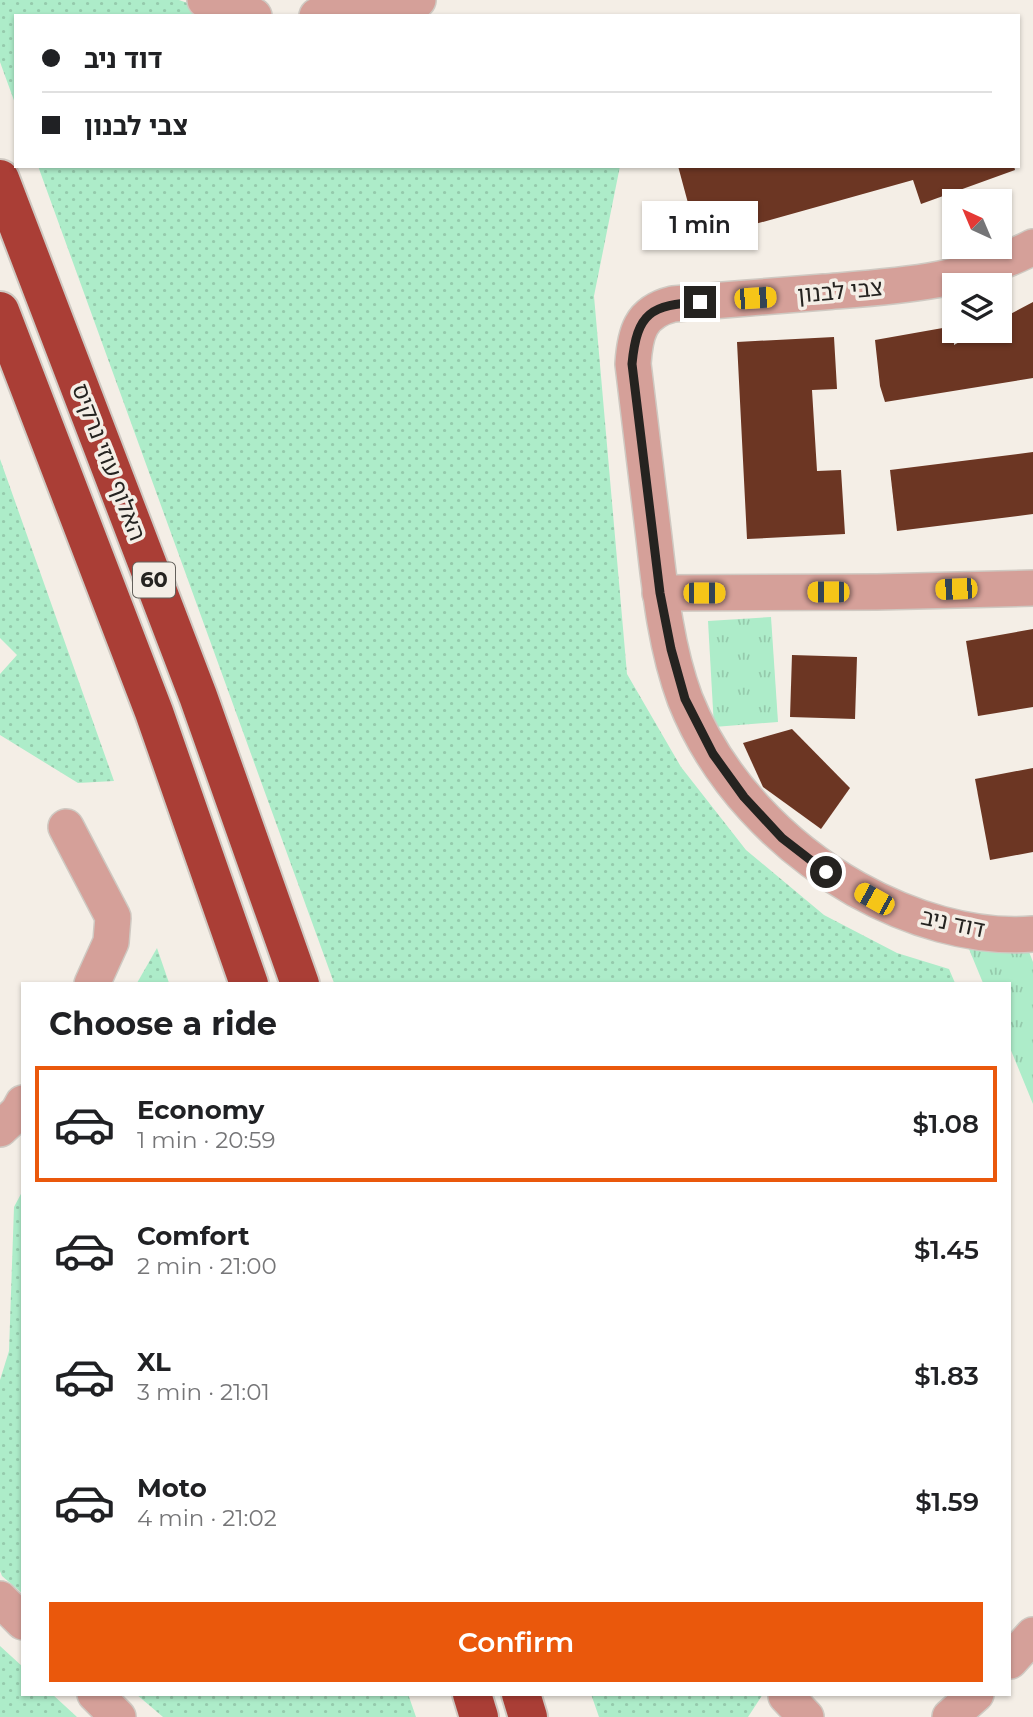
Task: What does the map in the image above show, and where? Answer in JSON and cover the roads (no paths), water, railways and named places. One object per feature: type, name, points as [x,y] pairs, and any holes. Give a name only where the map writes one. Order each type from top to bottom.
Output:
[{"type":"highway","name":"האלוף עוזי נרקיס","points":[[0,179],[198,696],[299,982]]},
{"type":"highway","name":"האלוף עוזי נרקיס","points":[[0,310],[154,712],[249,982]]},
{"type":"highway","points":[[473,1696],[479,1717]]},
{"type":"highway","points":[[522,1696],[528,1717]]},
{"type":"street","points":[[205,0],[248,14]]},
{"type":"street","points":[[330,14],[418,0]]},
{"type":"street","name":"צבי לבנון","points":[[645,318],[659,307],[673,304],[898,286],[962,276],[1008,260],[1033,247]]},
{"type":"street","name":"דוד ניב","points":[[645,318],[635,342],[632,364],[660,593],[671,649],[685,699],[713,754],[744,797],[782,838],[826,872],[874,899],[925,920],[977,932],[1033,934]]},
{"type":"street","points":[[660,593],[1033,588]]},
{"type":"street","points":[[66,827],[113,917],[111,942],[93,982]]},
{"type":"street","points":[[0,1129],[21,1107]]},
{"type":"street","points":[[0,1599],[21,1620]]},
{"type":"street","points":[[1011,1660],[1033,1635]]},
{"type":"street","points":[[97,1696],[118,1717]]},
{"type":"street","points":[[950,1717],[974,1696]]}]
